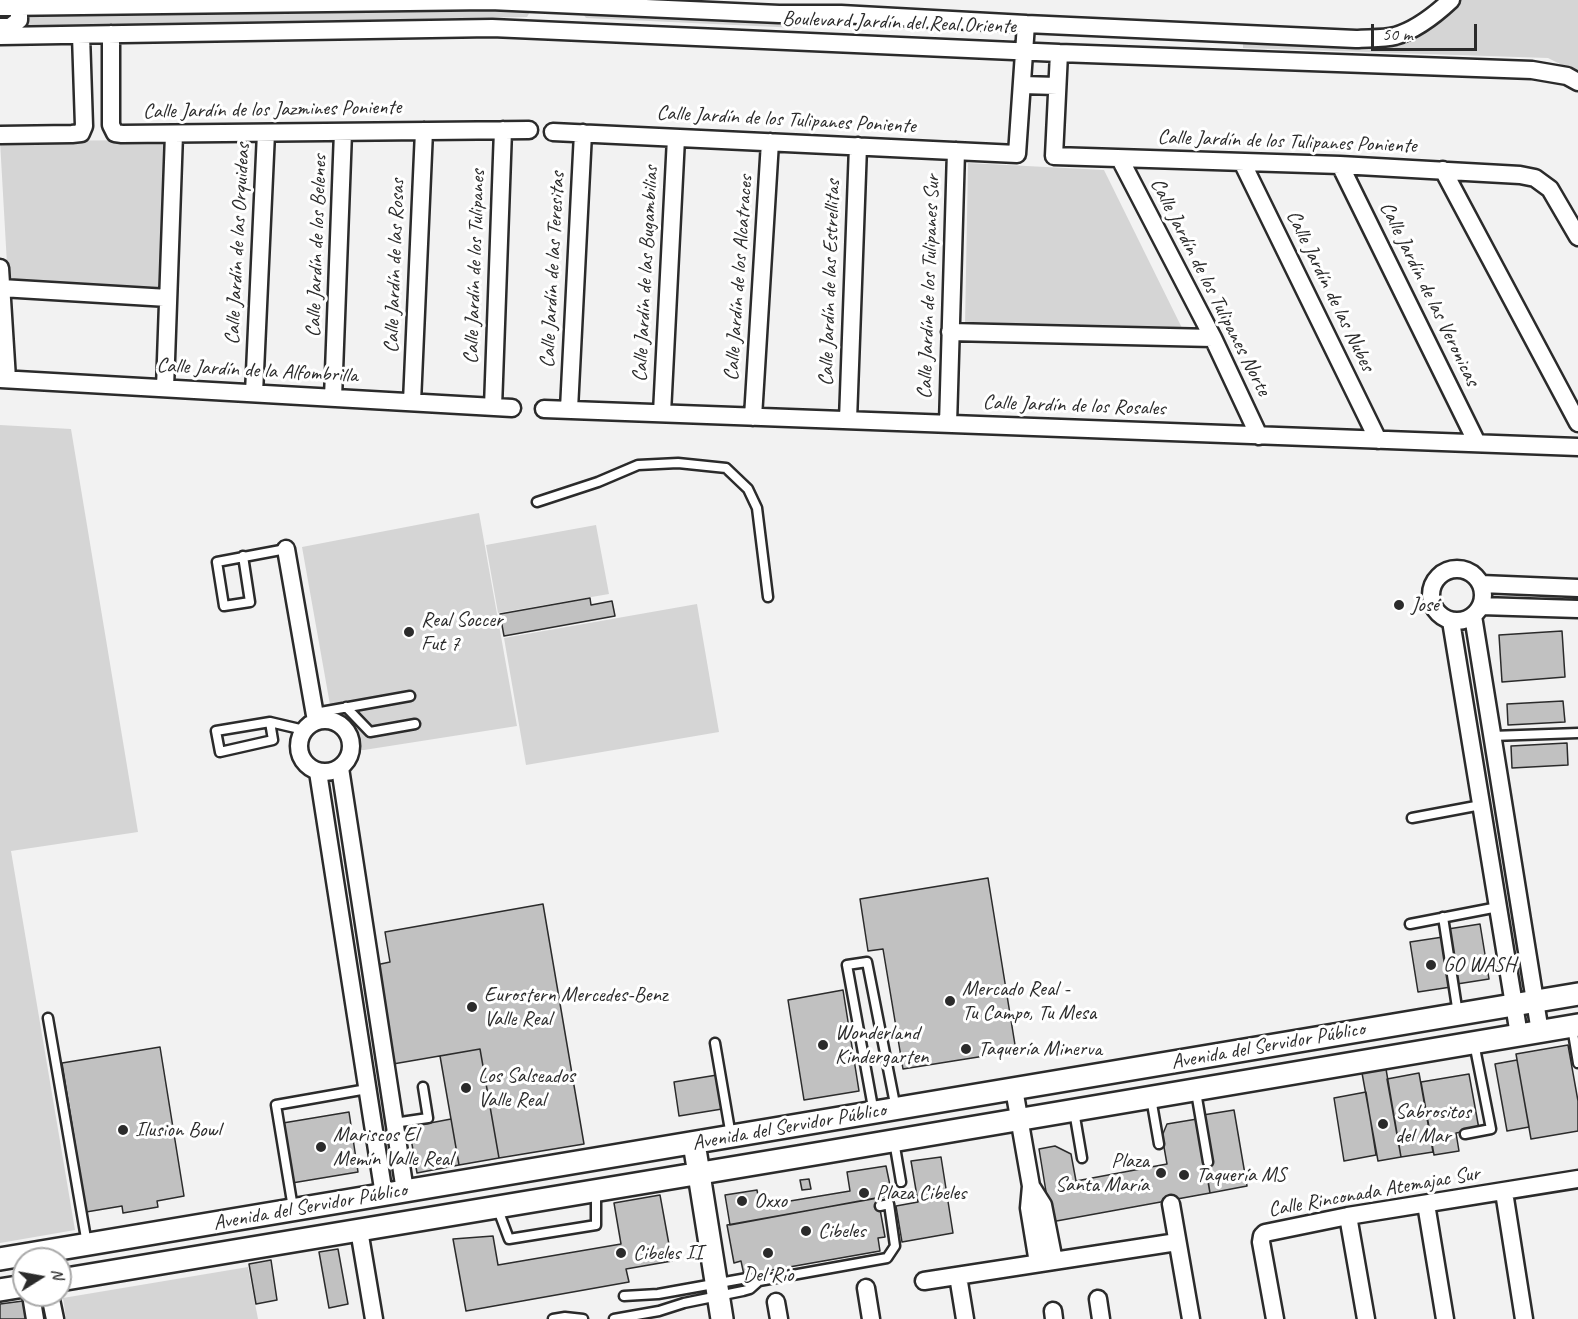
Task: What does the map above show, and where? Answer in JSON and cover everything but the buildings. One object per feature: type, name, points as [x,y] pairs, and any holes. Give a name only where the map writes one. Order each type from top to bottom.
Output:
[{"type":"street","name":"Boulevard Jardín del Real Oriente","points":[[0,7],[490,1],[839,7],[1026,24],[1356,39],[1394,36],[1419,25],[1451,0]]},
{"type":"street","points":[[553,31],[554,3]]},
{"type":"street","points":[[0,27],[10,27],[19,20],[19,7]]},
{"type":"street","points":[[1026,24],[1022,85],[1057,86],[1059,53]]},
{"type":"street","name":"Boulevard Jardín del Real Oriente","points":[[0,36],[492,28],[1059,53],[1533,70],[1567,76],[1578,82]]},
{"type":"street","name":"Calle Jardín de los Jazmines Poniente","points":[[111,34],[111,125],[115,133],[529,129]]},
{"type":"street","points":[[1236,59],[1238,34]]},
{"type":"street","points":[[0,135],[81,133],[84,126],[81,35]]},
{"type":"street","name":"Calle Jardín de los Tulipanes Poniente","points":[[553,132],[1017,154],[1022,85]]},
{"type":"street","name":"Calle Jardín de los Tulipanes Poniente","points":[[1057,86],[1053,156],[1340,165],[1520,175],[1535,178],[1550,189],[1578,237]]},
{"type":"street","points":[[83,92],[111,91]]},
{"type":"street","name":"Calle Jardín de los Tulipanes","points":[[493,407],[503,130]]},
{"type":"street","name":"Calle Jardín de las Rosas","points":[[412,402],[423,131]]},
{"type":"street","name":"Calle Jardín de los Belenes","points":[[333,398],[343,132]]},
{"type":"street","name":"Calle Jardín de las Orquideas","points":[[254,393],[266,133]]},
{"type":"street","name":"Calle Jardín de las Teresitas","points":[[569,409],[583,133]]},
{"type":"street","points":[[165,388],[174,134]]},
{"type":"street","name":"Calle Jardín de las Bugambilias","points":[[662,413],[675,138]]},
{"type":"street","name":"Calle Jardín de los Alcatraces","points":[[753,417],[770,142]]},
{"type":"street","name":"Calle Jardín de las Estrellitas","points":[[848,420],[858,146]]},
{"type":"street","name":"Calle Jardín de los Tulipanes Sur","points":[[948,424],[956,151]]},
{"type":"street","name":"Calle Jardín de los Tulipanes Norte","points":[[1120,159],[1213,338],[1259,435]]},
{"type":"street","name":"Calle Jardín de las Nubes","points":[[1242,162],[1378,440]]},
{"type":"street","name":"Calle Jardín de las Veronicas","points":[[1340,165],[1477,443]]},
{"type":"street","points":[[1443,170],[1578,423]]},
{"type":"street","points":[[0,268],[4,379]]},
{"type":"street","points":[[1,288],[168,298]]},
{"type":"street","points":[[950,332],[1213,338]]},
{"type":"street","name":"Calle Jardín de la Alfombrilla","points":[[4,379],[512,408]]},
{"type":"street","points":[[544,409],[569,409]]},
{"type":"street","name":"Calle Jardín de los Rosales","points":[[569,409],[1578,447]]},
{"type":"street","points":[[286,549],[312,721],[298,744],[301,759],[305,765],[318,772],[326,773],[340,768],[349,757],[351,742],[348,734],[344,728],[331,720],[312,721]]},
{"type":"street","points":[[1540,1032],[1492,736],[1477,611],[1483,591],[1474,574],[1463,569],[1451,568],[1440,574],[1433,583],[1430,595],[1433,606],[1440,616],[1451,621],[1462,621],[1477,611],[1578,609]]},
{"type":"street","points":[[1481,584],[1578,588]]},
{"type":"street","points":[[1451,621],[1519,1035]]},
{"type":"street","points":[[340,768],[405,1191]]},
{"type":"street","points":[[318,772],[384,1195]]},
{"type":"street","name":"Avenida del Servidor Público","points":[[72,1248],[1578,994]]},
{"type":"street","name":"Avenida del Servidor Público","points":[[72,1278],[1575,1026]]},
{"type":"street","points":[[1014,1089],[1031,1186],[1029,1208],[1046,1262]]},
{"type":"street","points":[[694,1143],[722,1319]]},
{"type":"street","name":"Calle Rinconada Atemajac Sur","points":[[1275,1319],[1261,1242],[1265,1233],[1348,1216],[1578,1179]]},
{"type":"street","points":[[1504,1192],[1524,1319]]},
{"type":"street","points":[[1171,1204],[1191,1319]]},
{"type":"street","points":[[1426,1204],[1445,1319]]},
{"type":"street","points":[[1348,1216],[1366,1319]]},
{"type":"street","points":[[359,1230],[374,1319]]},
{"type":"street","points":[[924,1281],[1177,1242]]},
{"type":"street","points":[[958,1276],[965,1319]]},
{"type":"street","points":[[866,1288],[871,1319]]},
{"type":"street","points":[[1098,1299],[1101,1319]]},
{"type":"lane","points":[[537,502],[598,482],[638,465],[678,463],[726,468],[748,489],[757,508],[768,597]]},
{"type":"lane","points":[[243,556],[250,602],[224,606],[217,562],[243,556],[286,549]]},
{"type":"lane","points":[[270,722],[273,740],[220,752],[216,731],[270,722],[312,721],[346,707],[410,696]]},
{"type":"lane","points":[[346,707],[370,732],[415,724]]},
{"type":"lane","points":[[1492,736],[1578,733]]},
{"type":"lane","points":[[1412,818],[1481,805]]},
{"type":"lane","points":[[1410,924],[1498,907]]},
{"type":"lane","points":[[1443,917],[1459,1015]]},
{"type":"lane","points":[[874,1113],[847,965],[867,962],[896,1109]]},
{"type":"lane","points":[[349,970],[370,966]]},
{"type":"lane","points":[[48,1018],[87,1245]]},
{"type":"lane","points":[[1575,1026],[1578,1063]]},
{"type":"lane","points":[[715,1043],[731,1137]]},
{"type":"lane","points":[[1465,1134],[1491,1129],[1474,1043]]},
{"type":"lane","points":[[394,1123],[428,1118],[423,1087]]},
{"type":"lane","points":[[293,1210],[276,1105],[367,1089]]},
{"type":"lane","points":[[1196,1090],[1208,1162]]},
{"type":"lane","points":[[1150,1098],[1159,1144]]},
{"type":"lane","points":[[1074,1111],[1082,1158]]},
{"type":"lane","points":[[894,1141],[900,1182]]},
{"type":"lane","points":[[497,1207],[509,1239],[596,1225],[596,1191]]},
{"type":"lane","points":[[614,1319],[659,1311],[747,1278],[759,1281],[887,1258],[896,1246],[889,1204],[880,1206]]},
{"type":"lane","points":[[624,1296],[750,1288],[759,1281]]},
{"type":"lane","points":[[658,1294],[659,1311]]},
{"type":"lane","points":[[553,1319],[565,1317],[583,1319]]},
{"type":"shaded area","points":[[1453,0],[1578,0],[1578,73],[1548,58],[1243,48],[1243,36],[1395,38]]},
{"type":"shaded area","points":[[524,5],[531,10],[527,17],[29,26],[29,15],[33,11]]},
{"type":"shaded area","points":[[583,14],[795,16],[798,28],[586,18]]},
{"type":"shaded area","points":[[167,140],[161,291],[8,282],[0,141]]},
{"type":"shaded area","points":[[968,163],[1104,170],[1182,328],[965,325]]},
{"type":"shaded area","points":[[0,425],[71,429],[138,832],[11,851],[75,1230],[0,1243]]},
{"type":"shaded area","name":"Real Soccer Fut 7","points":[[479,513],[517,726],[357,750],[351,728],[344,721],[332,716],[302,547]]},
{"type":"shaded area","points":[[596,525],[609,594],[498,613],[486,545]]},
{"type":"shaded area","points":[[697,604],[719,732],[526,765],[504,638]]},
{"type":"shaded area","points":[[248,1267],[258,1319],[66,1319],[64,1307],[72,1307],[72,1296]]},
{"type":"place","name":"José","points":[[1399,605]]},
{"type":"place","name":"Real Soccer Fut 7","points":[[409,632]]},
{"type":"place","name":"GO WASH","points":[[1431,965]]},
{"type":"place","name":"Mercado Real - Tu Campo, Tu Mesa","points":[[950,1001]]},
{"type":"place","name":"Eurostern Mercedes-Benz Valle Real","points":[[472,1007]]},
{"type":"place","name":"Wonderland Kindergarten","points":[[823,1045]]},
{"type":"place","name":"Taquería Minerva","points":[[966,1049]]},
{"type":"place","name":"Los Salseados Valle Real","points":[[466,1088]]},
{"type":"place","name":"Sabrositos del Mar","points":[[1383,1124]]},
{"type":"place","name":"Ilusion Bowl","points":[[123,1130]]},
{"type":"place","name":"Mariscos El Memín Valle Real","points":[[321,1147]]},
{"type":"place","name":"Plaza Santa María","points":[[1161,1173]]},
{"type":"place","name":"Taquería MS","points":[[1184,1175]]},
{"type":"place","name":"Plaza Cibeles","points":[[864,1193]]},
{"type":"place","name":"Oxxo","points":[[742,1201]]},
{"type":"place","name":"Cibeles","points":[[806,1231]]},
{"type":"place","name":"Cibeles II","points":[[621,1253]]},
{"type":"place","name":"Del Río","points":[[768,1253]]}]
